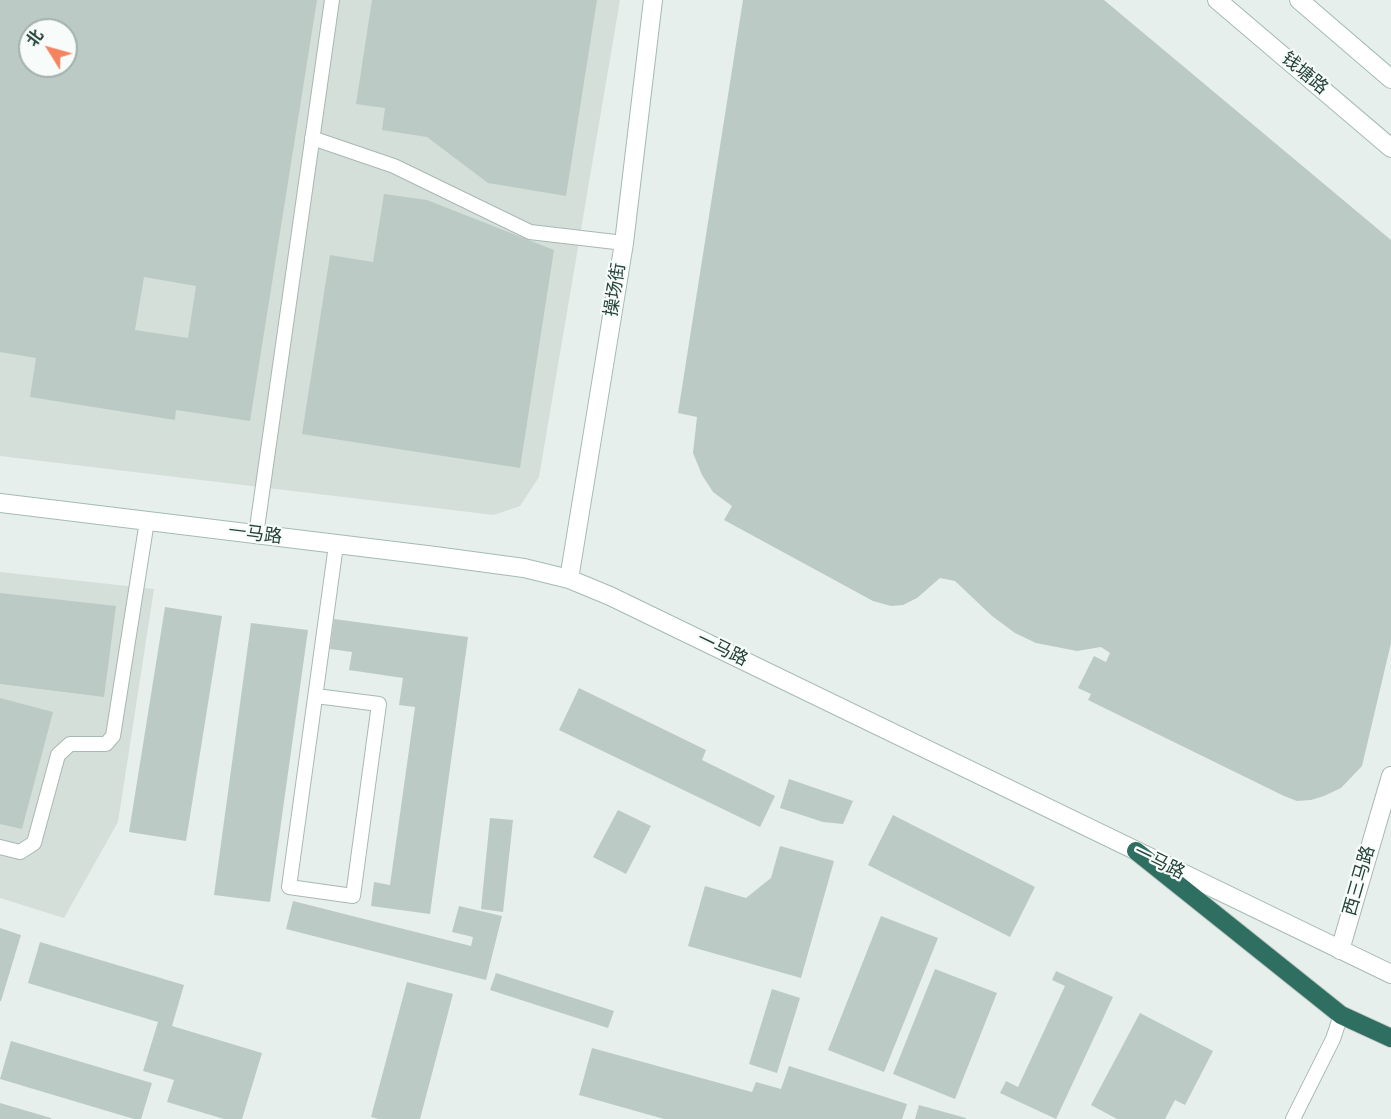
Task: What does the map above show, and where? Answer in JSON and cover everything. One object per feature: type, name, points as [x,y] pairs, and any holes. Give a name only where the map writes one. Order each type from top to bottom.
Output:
[{"type":"highway","points":[[1136,851],[1341,1015],[1391,1038]]},
{"type":"street","name":"操场街","points":[[569,579],[624,243],[653,0]]},
{"type":"street","name":"钱塘路","points":[[1217,0],[1391,148]]},
{"type":"street","points":[[1299,0],[1391,79]]},
{"type":"street","name":"一马路","points":[[0,503],[524,568],[569,579],[604,593],[1391,974]]},
{"type":"street","name":"西三马路","points":[[1340,950],[1391,776]]},
{"type":"lane","points":[[256,535],[332,0]]},
{"type":"lane","points":[[312,138],[394,166],[440,186],[490,214],[530,232],[624,243]]},
{"type":"lane","points":[[0,847],[20,852],[34,843],[58,755],[70,744],[106,744],[113,736],[147,521]]},
{"type":"lane","points":[[316,696],[379,704],[353,896],[289,887],[336,545]]},
{"type":"lane","points":[[1293,1119],[1333,1039],[1341,1015]]},
{"type":"shaded area","points":[[0,0],[620,0],[539,477],[520,506],[494,515],[0,456]]},
{"type":"shaded area","points":[[0,572],[154,589],[118,822],[64,918],[0,898]]},
{"type":"building","points":[[0,0],[317,0],[250,421],[176,410],[175,420],[30,397],[36,358],[0,352]],"holes":[[[144,277],[196,286],[188,338],[135,330]]]},
{"type":"building","points":[[372,0],[597,0],[566,196],[488,183],[427,137],[382,130],[385,108],[356,104]]},
{"type":"building","points":[[743,0],[1104,0],[1391,240],[1391,643],[1362,766],[1341,788],[1311,800],[1297,801],[1088,700],[1091,694],[1078,688],[1094,656],[1106,662],[1110,653],[1101,647],[1077,651],[1036,643],[1015,633],[992,616],[955,581],[940,578],[917,598],[903,605],[891,606],[873,601],[724,520],[732,506],[713,492],[702,475],[693,453],[697,417],[678,413]]},
{"type":"building","points":[[384,194],[427,200],[554,250],[520,468],[302,434],[330,255],[373,262]]},
{"type":"building","points":[[0,593],[116,606],[104,697],[0,684]]},
{"type":"building","points":[[165,607],[222,616],[186,841],[129,832]]},
{"type":"building","points":[[334,619],[468,637],[430,914],[371,906],[374,882],[390,885],[415,707],[399,705],[403,678],[349,670],[352,652],[330,649]]},
{"type":"building","points":[[251,623],[308,630],[270,902],[214,895]]},
{"type":"building","points":[[579,688],[706,750],[702,760],[775,796],[760,827],[559,730]]},
{"type":"building","points":[[0,698],[53,712],[22,829],[0,824]]},
{"type":"building","points":[[789,779],[853,801],[843,824],[823,822],[780,808]]},
{"type":"building","points":[[618,810],[651,826],[626,874],[593,857]]},
{"type":"building","points":[[893,815],[1035,887],[1010,937],[868,865]]},
{"type":"building","points":[[490,818],[513,820],[503,912],[481,909]]},
{"type":"building","points":[[780,846],[834,861],[801,978],[688,946],[705,886],[746,898],[771,878]]},
{"type":"building","points":[[293,901],[471,946],[473,937],[452,932],[459,906],[502,916],[486,980],[286,929]]},
{"type":"building","points":[[881,916],[938,938],[884,1072],[828,1050]]},
{"type":"building","points":[[0,928],[21,935],[1,1001],[0,1001]]},
{"type":"building","points":[[40,942],[184,985],[172,1026],[262,1053],[242,1119],[224,1119],[167,1102],[174,1080],[143,1071],[158,1022],[28,983]]},
{"type":"building","points":[[935,969],[997,993],[955,1099],[893,1074]]},
{"type":"building","points":[[1056,971],[1113,997],[1056,1119],[1000,1093],[1006,1081],[1018,1087],[1065,986],[1052,980]]},
{"type":"building","points":[[496,973],[614,1011],[608,1028],[490,990]]},
{"type":"building","points":[[407,982],[453,994],[420,1119],[379,1119],[371,1117]]},
{"type":"building","points":[[772,989],[800,998],[777,1073],[749,1064]]},
{"type":"building","points":[[1140,1013],[1213,1051],[1185,1105],[1175,1100],[1165,1119],[1117,1119],[1091,1105]]},
{"type":"building","points":[[11,1041],[152,1083],[141,1119],[134,1119],[0,1079]]},
{"type":"building","points":[[592,1048],[752,1092],[756,1082],[781,1089],[789,1066],[907,1104],[902,1119],[664,1119],[579,1095]]},
{"type":"building","points":[[0,1103],[51,1118],[51,1119],[0,1119]]},
{"type":"building","points":[[919,1105],[966,1118],[966,1119],[915,1119]]}]
